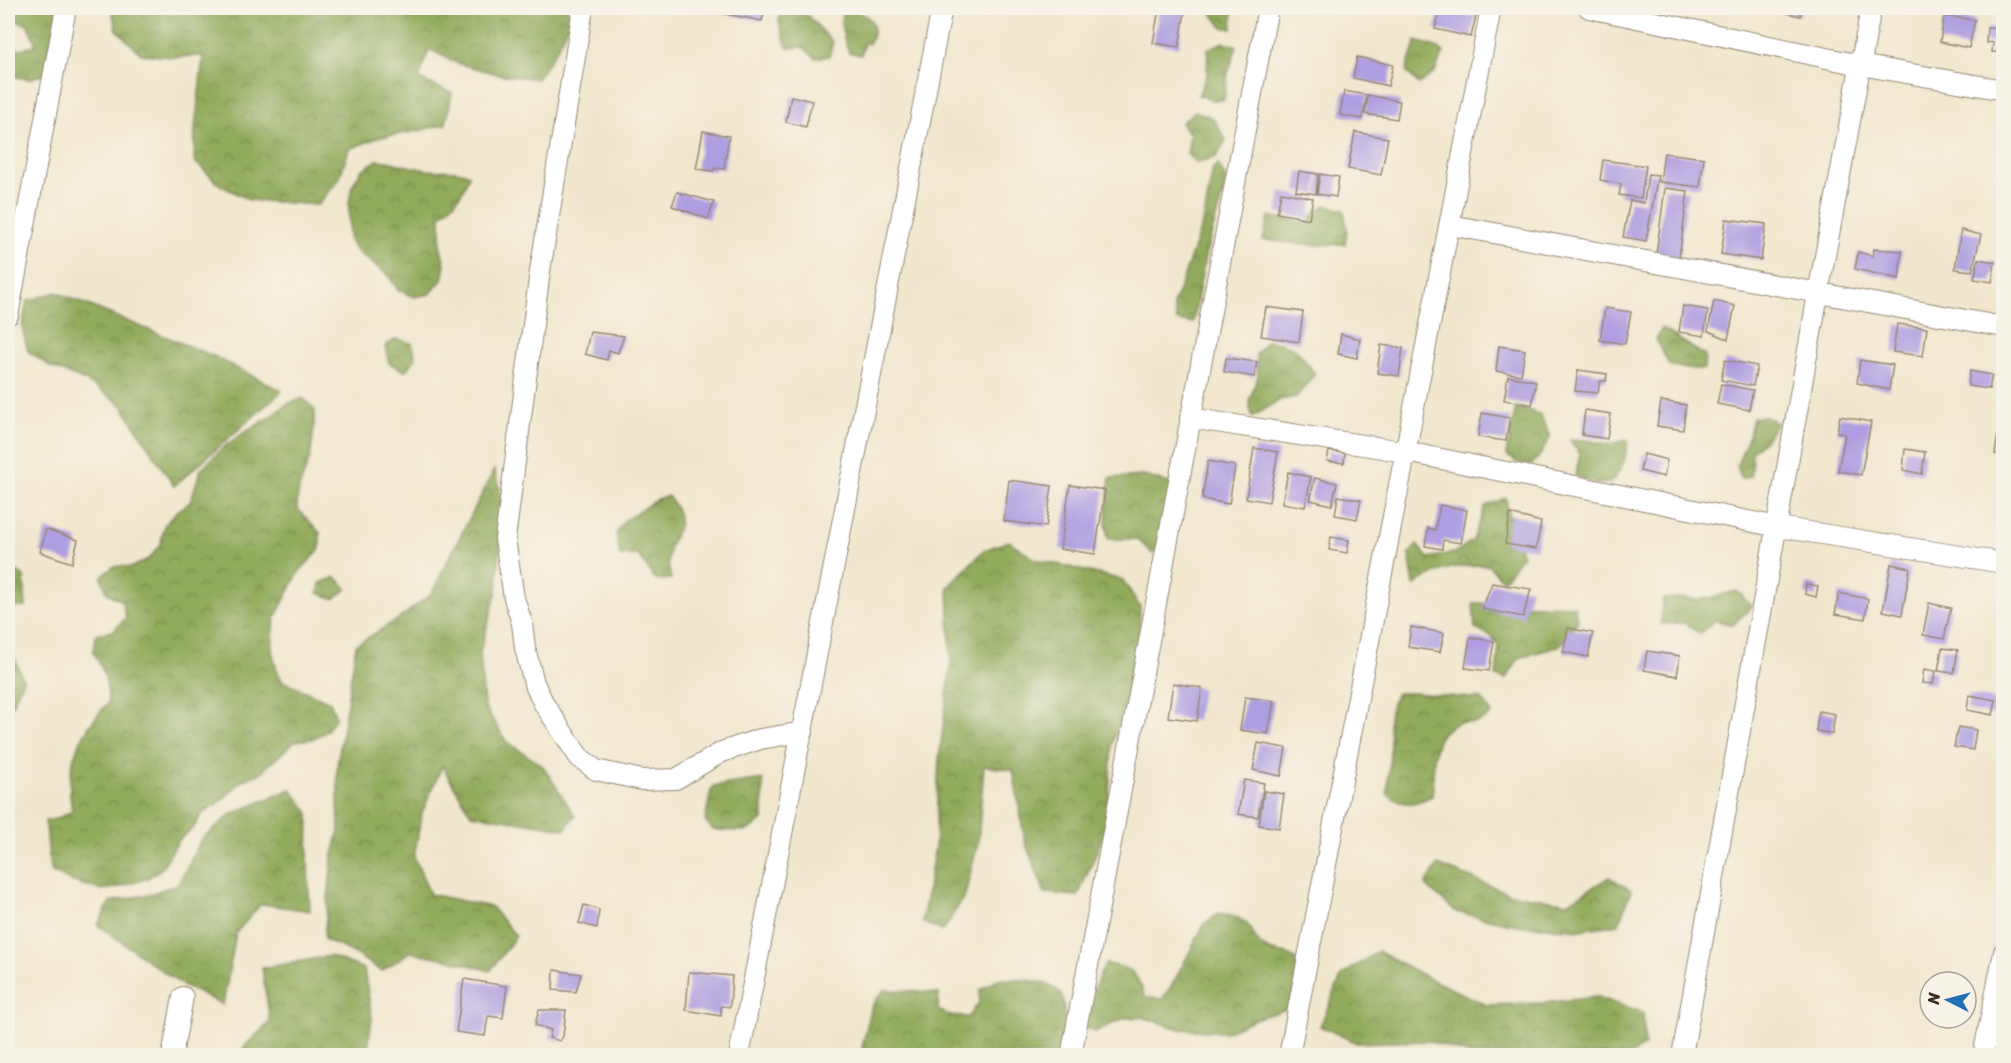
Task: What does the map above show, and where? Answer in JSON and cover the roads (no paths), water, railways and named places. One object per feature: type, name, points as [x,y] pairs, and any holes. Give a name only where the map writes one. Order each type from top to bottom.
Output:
[{"type":"street","points":[[8,315],[66,8]]},
{"type":"street","points":[[583,8],[540,271],[505,539],[514,598],[522,623],[525,648],[534,683],[544,704],[579,757],[596,770],[642,780],[676,779],[722,752],[760,739],[803,732]]},
{"type":"street","points":[[739,1056],[942,8]]},
{"type":"street","points":[[1071,1056],[1268,8]]},
{"type":"street","points":[[1289,1056],[1491,8]]},
{"type":"street","points":[[1588,8],[1860,65],[2004,90]]},
{"type":"street","points":[[1682,1056],[1871,8]]},
{"type":"street","points":[[1449,225],[2004,327]]},
{"type":"street","points":[[1190,418],[1407,452],[1778,527],[2004,563]]},
{"type":"street","points":[[1983,1056],[2004,952]]},
{"type":"street","points":[[172,1056],[183,997]]}]
